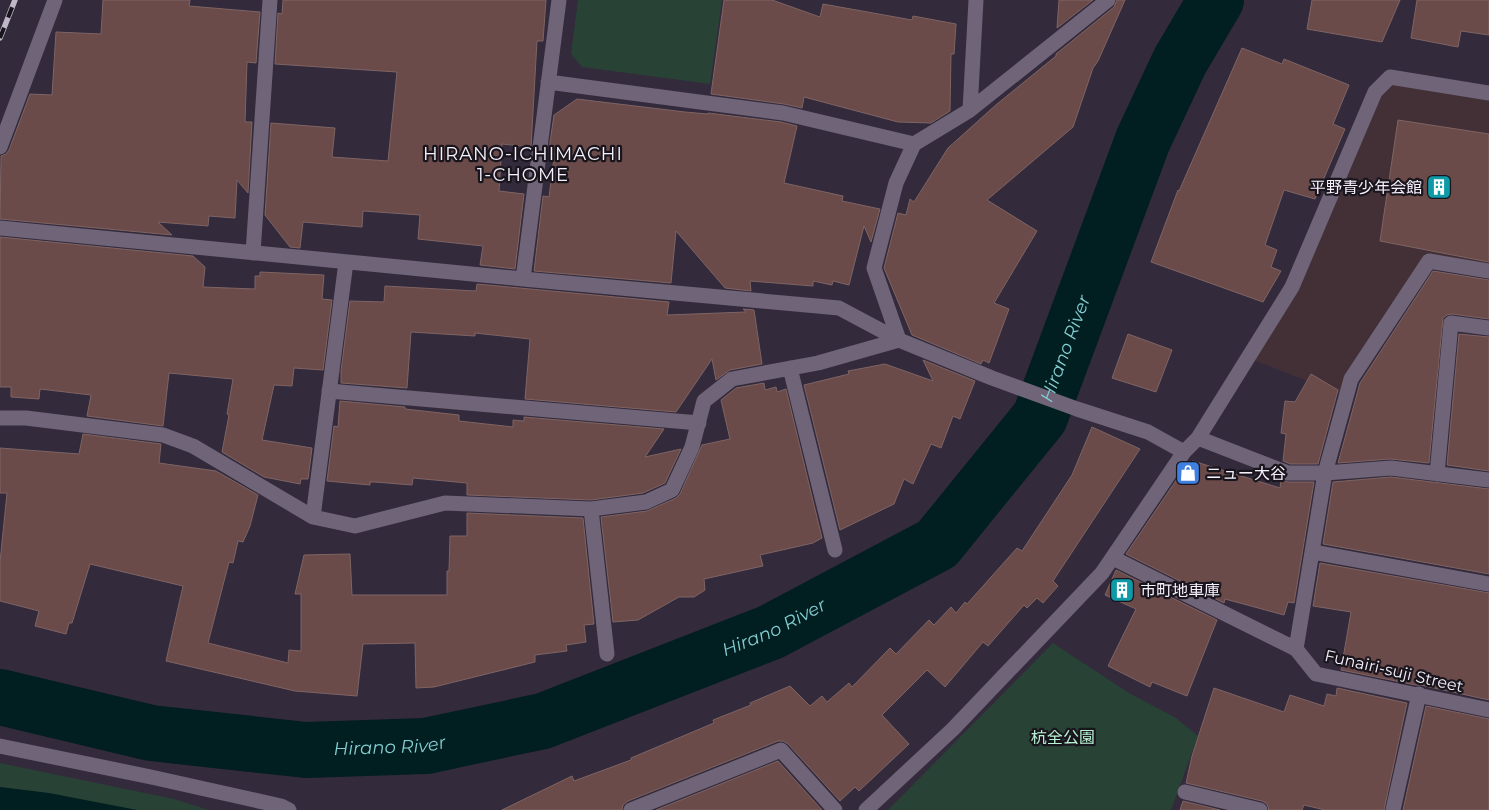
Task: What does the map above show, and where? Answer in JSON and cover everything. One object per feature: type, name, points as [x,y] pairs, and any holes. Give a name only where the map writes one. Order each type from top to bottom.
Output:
[{"type":"street","points":[[0,147],[55,0]]},
{"type":"street","points":[[253,253],[270,0]]},
{"type":"street","points":[[523,279],[559,0]]},
{"type":"street","points":[[970,110],[976,0]]},
{"type":"street","points":[[899,340],[874,268],[896,183],[914,144],[970,110],[1108,0]]},
{"type":"street","points":[[866,810],[954,729],[1102,573],[1113,558],[1184,452],[1198,438],[1292,287],[1375,92],[1390,77],[1489,93]]},
{"type":"street","points":[[548,82],[782,113],[914,144]]},
{"type":"street","points":[[0,228],[839,308],[899,340],[992,378],[1148,432],[1184,452]]},
{"type":"street","points":[[1296,649],[1325,473],[1351,379],[1429,261],[1489,271]]},
{"type":"street","points":[[313,517],[346,262]]},
{"type":"street","points":[[1436,474],[1451,323],[1489,328]]},
{"type":"street","points":[[0,418],[26,418],[163,435],[193,446],[313,517],[354,526],[445,503],[592,509],[646,502],[672,490],[692,447],[704,401],[732,379],[818,363],[899,340]]},
{"type":"street","points":[[790,368],[835,550]]},
{"type":"street","points":[[329,392],[699,423]]},
{"type":"street","points":[[1198,438],[1288,473],[1325,473],[1391,468],[1489,480]]},
{"type":"street","points":[[592,509],[606,654]]},
{"type":"street","points":[[1313,552],[1489,584]]},
{"type":"street","name":"Funairi-suji Street","points":[[1113,558],[1296,649],[1316,674],[1489,710]]},
{"type":"street","points":[[1393,810],[1419,694]]},
{"type":"street","points":[[0,746],[152,777],[281,806],[289,810]]},
{"type":"street","points":[[632,810],[781,750],[834,810]]},
{"type":"street","points":[[1185,792],[1260,810]]},
{"type":"shaded area","name":"平野青少年会館","points":[[1390,77],[1489,93],[1489,271],[1429,261],[1346,396],[1248,358],[1292,287],[1375,92]]},
{"type":"shaded area","points":[[0,787],[49,793],[137,810],[0,810]]},
{"type":"green space","points":[[578,0],[722,0],[710,84],[582,67],[571,54]]},
{"type":"green space","name":"杭全公園","points":[[1053,643],[1129,693],[1176,718],[1198,736],[1171,810],[888,810]]},
{"type":"green space","points":[[0,763],[174,799],[209,810],[0,810]]},
{"type":"building","points":[[103,0],[190,0],[189,6],[260,12],[256,63],[247,62],[245,122],[252,122],[248,193],[237,180],[235,218],[209,216],[208,226],[158,222],[172,235],[0,219],[1,156],[9,150],[30,94],[52,95],[56,32],[101,34]]},
{"type":"building","points":[[283,0],[546,0],[543,41],[537,41],[531,147],[502,144],[499,191],[524,194],[515,269],[480,265],[483,246],[418,239],[420,215],[363,211],[362,227],[303,222],[300,248],[290,247],[265,215],[271,123],[335,128],[332,157],[388,161],[397,72],[275,64],[278,13],[282,14]]},
{"type":"building","points":[[724,0],[772,0],[820,17],[823,4],[912,20],[913,16],[956,24],[954,54],[951,54],[950,111],[931,123],[898,122],[804,97],[802,108],[711,94]]},
{"type":"building","points":[[1059,0],[1093,0],[1057,28]]},
{"type":"building","points":[[1117,0],[1125,0],[1098,61],[1093,68],[1073,127],[987,200],[1037,231],[994,303],[1009,309],[989,363],[983,360],[981,364],[912,335],[884,268],[898,213],[906,215],[910,199],[914,202],[948,148],[997,104],[1114,7]]},
{"type":"building","points":[[1312,0],[1400,0],[1382,42],[1307,29]]},
{"type":"building","points":[[1417,0],[1489,0],[1489,35],[1461,31],[1458,47],[1411,38]]},
{"type":"building","points":[[1242,48],[1282,64],[1284,59],[1349,85],[1333,124],[1345,129],[1315,199],[1284,190],[1265,245],[1277,250],[1271,267],[1281,271],[1263,302],[1151,262],[1178,190]]},
{"type":"building","points":[[577,99],[708,113],[781,122],[797,126],[784,183],[843,196],[842,201],[880,209],[871,242],[864,226],[849,285],[833,281],[832,285],[813,281],[813,286],[750,281],[751,291],[725,288],[676,231],[671,283],[534,271],[543,196],[549,197],[555,150],[549,149],[554,115]]},
{"type":"building","name":"平野青少年会館","points":[[1398,120],[1489,134],[1489,262],[1380,241]]},
{"type":"building","points":[[0,237],[193,256],[205,267],[203,287],[255,289],[255,276],[260,276],[260,272],[324,275],[322,299],[332,300],[323,370],[294,368],[292,386],[274,385],[262,440],[312,448],[308,479],[301,479],[300,484],[264,477],[222,452],[233,379],[169,373],[163,426],[87,416],[91,395],[40,389],[39,399],[11,397],[11,387],[0,387]]},
{"type":"building","points":[[1433,271],[1489,280],[1489,319],[1452,314],[1443,318],[1429,463],[1390,459],[1338,463],[1360,383]]},
{"type":"building","points":[[477,284],[669,302],[667,315],[746,312],[743,309],[754,310],[762,364],[730,370],[716,380],[712,359],[676,412],[525,399],[530,339],[475,333],[475,336],[411,332],[407,388],[341,383],[350,301],[384,302],[385,286],[476,291]]},
{"type":"building","points":[[1128,334],[1172,350],[1156,392],[1112,378]]},
{"type":"building","points":[[1459,334],[1489,337],[1489,471],[1447,465]]},
{"type":"building","points":[[923,360],[975,381],[960,419],[953,416],[941,448],[931,444],[913,484],[904,479],[894,504],[840,530],[804,385],[849,374],[848,371],[885,364],[933,381]]},
{"type":"building","points":[[1311,374],[1338,390],[1318,464],[1290,464],[1283,461],[1286,434],[1281,433],[1285,401],[1295,402]]},
{"type":"building","points":[[764,383],[765,390],[776,387],[777,392],[786,389],[822,538],[813,543],[760,555],[763,566],[704,579],[705,590],[694,597],[679,597],[638,620],[613,622],[601,517],[647,511],[676,498],[680,494],[702,445],[730,439],[721,400],[736,388]]},
{"type":"building","points":[[340,401],[405,407],[405,409],[459,415],[459,421],[513,427],[513,420],[524,421],[524,417],[664,429],[645,457],[681,449],[665,483],[643,493],[591,500],[467,495],[467,483],[413,478],[412,485],[370,482],[370,485],[327,481],[334,426],[338,427]]},
{"type":"building","points":[[1092,427],[1140,449],[1053,581],[1058,586],[1043,603],[1037,598],[1027,608],[1024,605],[988,646],[983,642],[945,687],[927,670],[882,715],[909,744],[859,791],[855,787],[840,801],[788,744],[778,741],[628,801],[623,805],[622,810],[502,810],[572,776],[574,781],[631,760],[631,758],[714,723],[713,720],[751,705],[750,703],[790,686],[810,706],[822,696],[827,702],[849,683],[852,687],[890,648],[896,654],[929,620],[934,625],[951,607],[956,613],[965,602],[967,604],[1017,548],[1022,551],[1072,475]]},
{"type":"building","points":[[83,434],[161,444],[159,463],[216,471],[258,495],[250,526],[243,542],[238,541],[233,563],[229,562],[208,643],[288,663],[289,650],[301,651],[301,594],[295,594],[304,555],[350,554],[352,595],[447,595],[450,536],[467,536],[467,513],[583,518],[594,624],[584,625],[586,642],[566,645],[567,651],[535,655],[535,662],[434,687],[416,688],[415,643],[363,644],[357,696],[295,691],[166,661],[183,586],[90,564],[72,623],[69,623],[66,634],[35,626],[39,611],[0,601],[0,562],[7,493],[0,493],[0,448],[79,454]]},
{"type":"building","points":[[1193,461],[1280,488],[1281,480],[1288,482],[1314,482],[1294,603],[1288,602],[1284,615],[1225,599],[1224,603],[1126,554],[1188,463]]},
{"type":"building","points":[[1391,477],[1489,489],[1489,574],[1323,544],[1333,482]]},
{"type":"building","points":[[1320,563],[1489,593],[1489,700],[1341,670],[1351,612],[1313,606]]},
{"type":"building","points":[[1116,570],[1217,620],[1187,696],[1152,682],[1150,687],[1108,666],[1136,609],[1105,595]]},
{"type":"building","points":[[1214,688],[1284,712],[1290,695],[1324,706],[1327,694],[1336,696],[1337,688],[1407,703],[1384,810],[1325,810],[1304,805],[1302,810],[1269,810],[1267,804],[1262,801],[1186,783],[1192,756]]},
{"type":"building","points":[[1426,706],[1489,719],[1489,810],[1403,810]]},
{"type":"building","points":[[778,761],[822,810],[656,810]]},
{"type":"building","points":[[1183,801],[1220,810],[1180,810]]},
{"type":"waterway","name":"Hirano River","points":[[0,697],[151,733],[306,750],[426,746],[543,721],[771,632],[937,544],[1040,417],[1143,140],[1180,61],[1216,0]]},
{"type":"railway","points":[[0,38],[15,0]]},
{"type":"place","name":"平野青少年会館","points":[[1439,187]]},
{"type":"place","name":"ニュー大谷","points":[[1188,473]]},
{"type":"place","name":"市町地車庫","points":[[1122,590]]},
{"type":"district","name":"HIRANO-ICHIMACHI 1-CHOME","points":[[523,164]]}]
